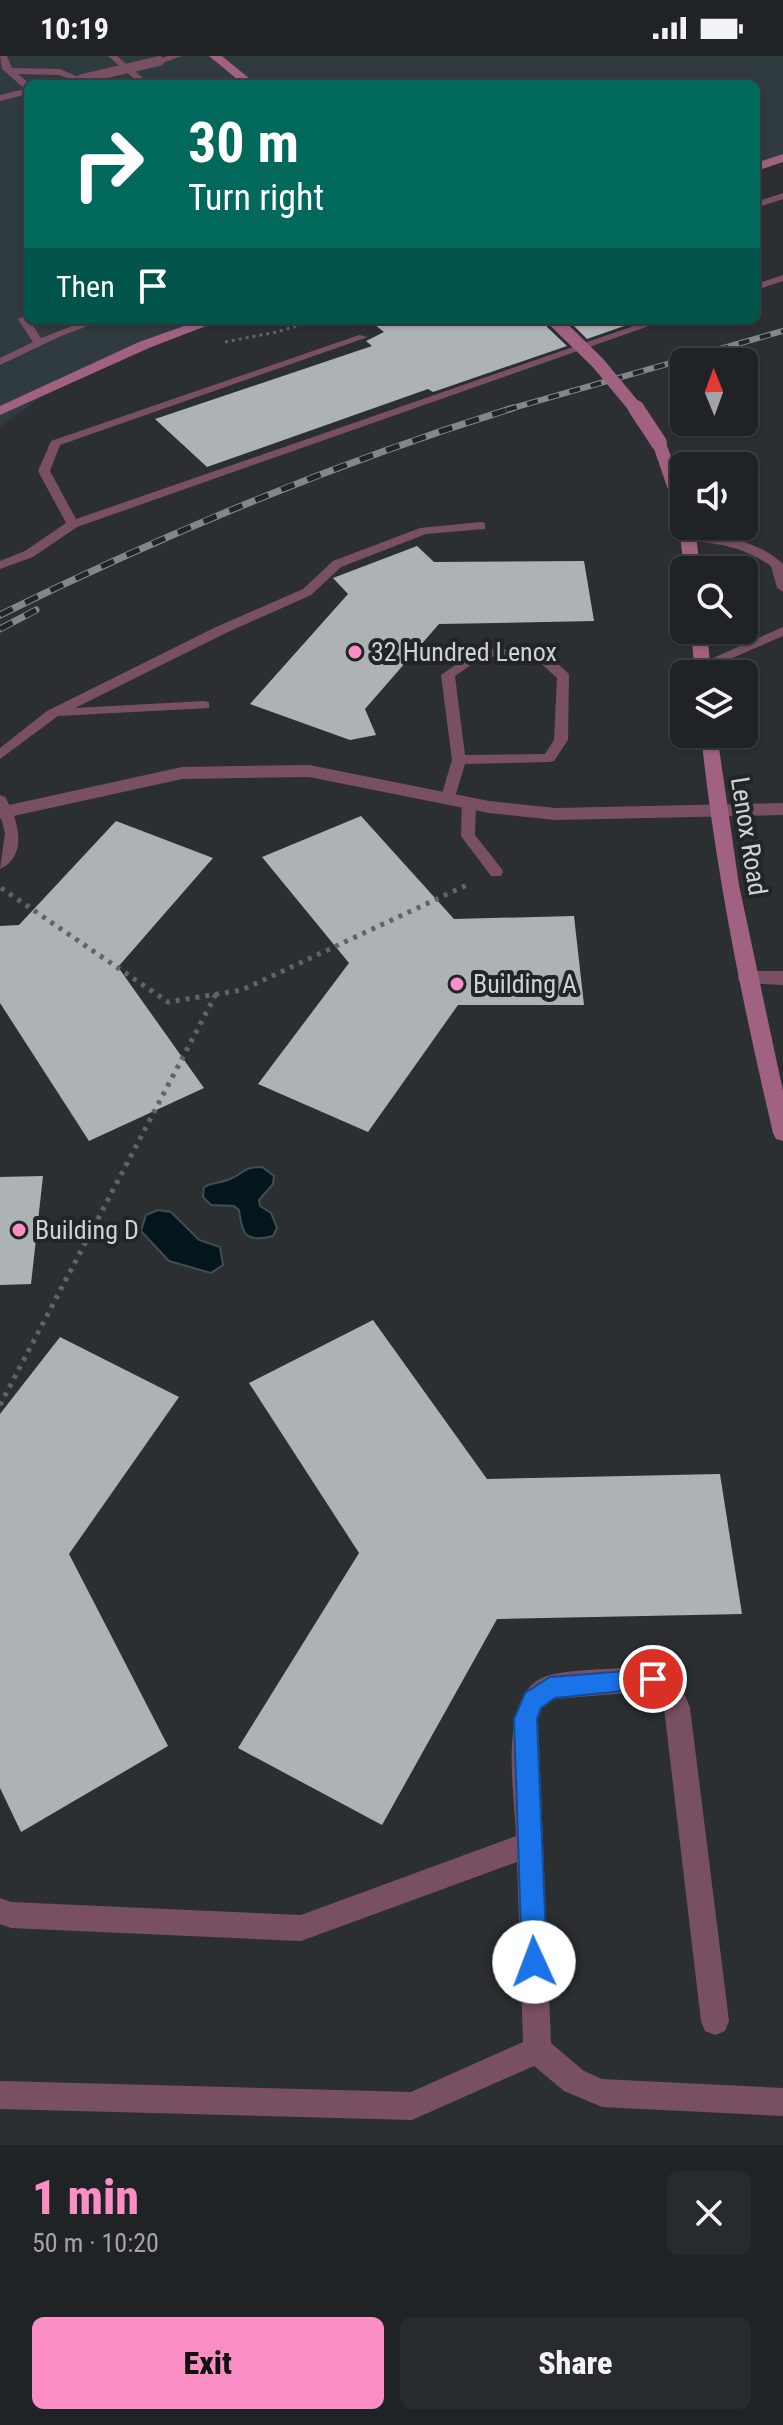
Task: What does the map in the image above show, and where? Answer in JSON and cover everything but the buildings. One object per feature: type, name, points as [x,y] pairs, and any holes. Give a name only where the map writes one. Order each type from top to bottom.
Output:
[{"type":"street","points":[[215,56],[245,80]]},
{"type":"street","points":[[760,166],[783,158]]},
{"type":"street","points":[[0,411],[144,345],[203,324]]},
{"type":"street","points":[[559,324],[587,349],[628,394],[659,443],[670,474]]},
{"type":"street","name":"Lenox Road","points":[[710,748],[717,810],[747,978],[783,1133]]},
{"type":"street","points":[[2,808],[182,773],[309,771],[469,802],[555,814],[783,809]]},
{"type":"street","points":[[747,978],[783,978]]},
{"type":"street","points":[[715,2021],[677,1708],[670,1689],[653,1679],[550,1687],[533,1700],[525,1719],[537,2050],[574,2081],[602,2093],[783,2102]]},
{"type":"street","points":[[0,1911],[11,1915],[301,1928],[530,1844]]},
{"type":"street","points":[[0,2095],[412,2106],[537,2050]]},
{"type":"lane","points":[[3,56],[5,67],[24,85]]},
{"type":"lane","points":[[112,56],[140,80]]},
{"type":"lane","points":[[76,80],[178,56]]},
{"type":"lane","points":[[9,71],[60,72],[80,79]]},
{"type":"lane","points":[[0,86],[4,97],[24,90]]},
{"type":"lane","points":[[760,204],[783,196]]},
{"type":"lane","points":[[760,286],[783,278]]},
{"type":"lane","points":[[27,324],[39,343]]},
{"type":"lane","points":[[0,362],[89,324]]},
{"type":"lane","points":[[0,565],[29,554],[73,524],[649,324]]},
{"type":"lane","points":[[73,524],[44,471],[55,443],[363,337]]},
{"type":"lane","points":[[0,755],[52,714],[221,630],[307,592],[337,564],[424,531],[481,526]]},
{"type":"lane","points":[[732,540],[757,549],[777,564],[783,588]]},
{"type":"lane","points":[[724,660],[783,631]]},
{"type":"lane","points":[[448,797],[459,760],[448,675],[479,653],[537,653],[564,677],[561,740],[549,758],[459,760]]},
{"type":"lane","points":[[52,714],[204,705]]},
{"type":"lane","points":[[469,802],[468,836],[496,872]]},
{"type":"lane","points":[[0,864],[7,857],[13,837],[2,808]]},
{"type":"path","points":[[0,887],[168,1002],[242,990],[496,872]]},
{"type":"path","points":[[0,1405],[216,994]]},
{"type":"shaded area","points":[[0,56],[783,56],[783,155],[760,163],[760,80],[24,80],[24,324],[216,324],[78,370],[0,427]]},
{"type":"shaded area","points":[[262,1167],[274,1176],[273,1184],[259,1200],[260,1206],[271,1213],[277,1228],[273,1236],[257,1238],[244,1231],[239,1210],[234,1206],[211,1205],[203,1197],[204,1187],[235,1177],[247,1169]]},
{"type":"shaded area","points":[[158,1210],[171,1212],[199,1240],[220,1247],[223,1265],[211,1273],[169,1261],[141,1231],[146,1215]]},
{"type":"railway","points":[[513,408],[783,331]]},
{"type":"railway","points":[[0,615],[252,501],[382,452],[513,408]]},
{"type":"railway","points":[[506,410],[513,408]]},
{"type":"railway","points":[[0,629],[36,610]]},
{"type":"place","name":"32 Hundred Lenox","points":[[355,652]]},
{"type":"place","name":"Building A","points":[[457,984]]},
{"type":"place","name":"Building D","points":[[19,1230]]},
{"type":"route","points":[[534,1962],[525,1719],[533,1700],[550,1687],[653,1679]]}]
